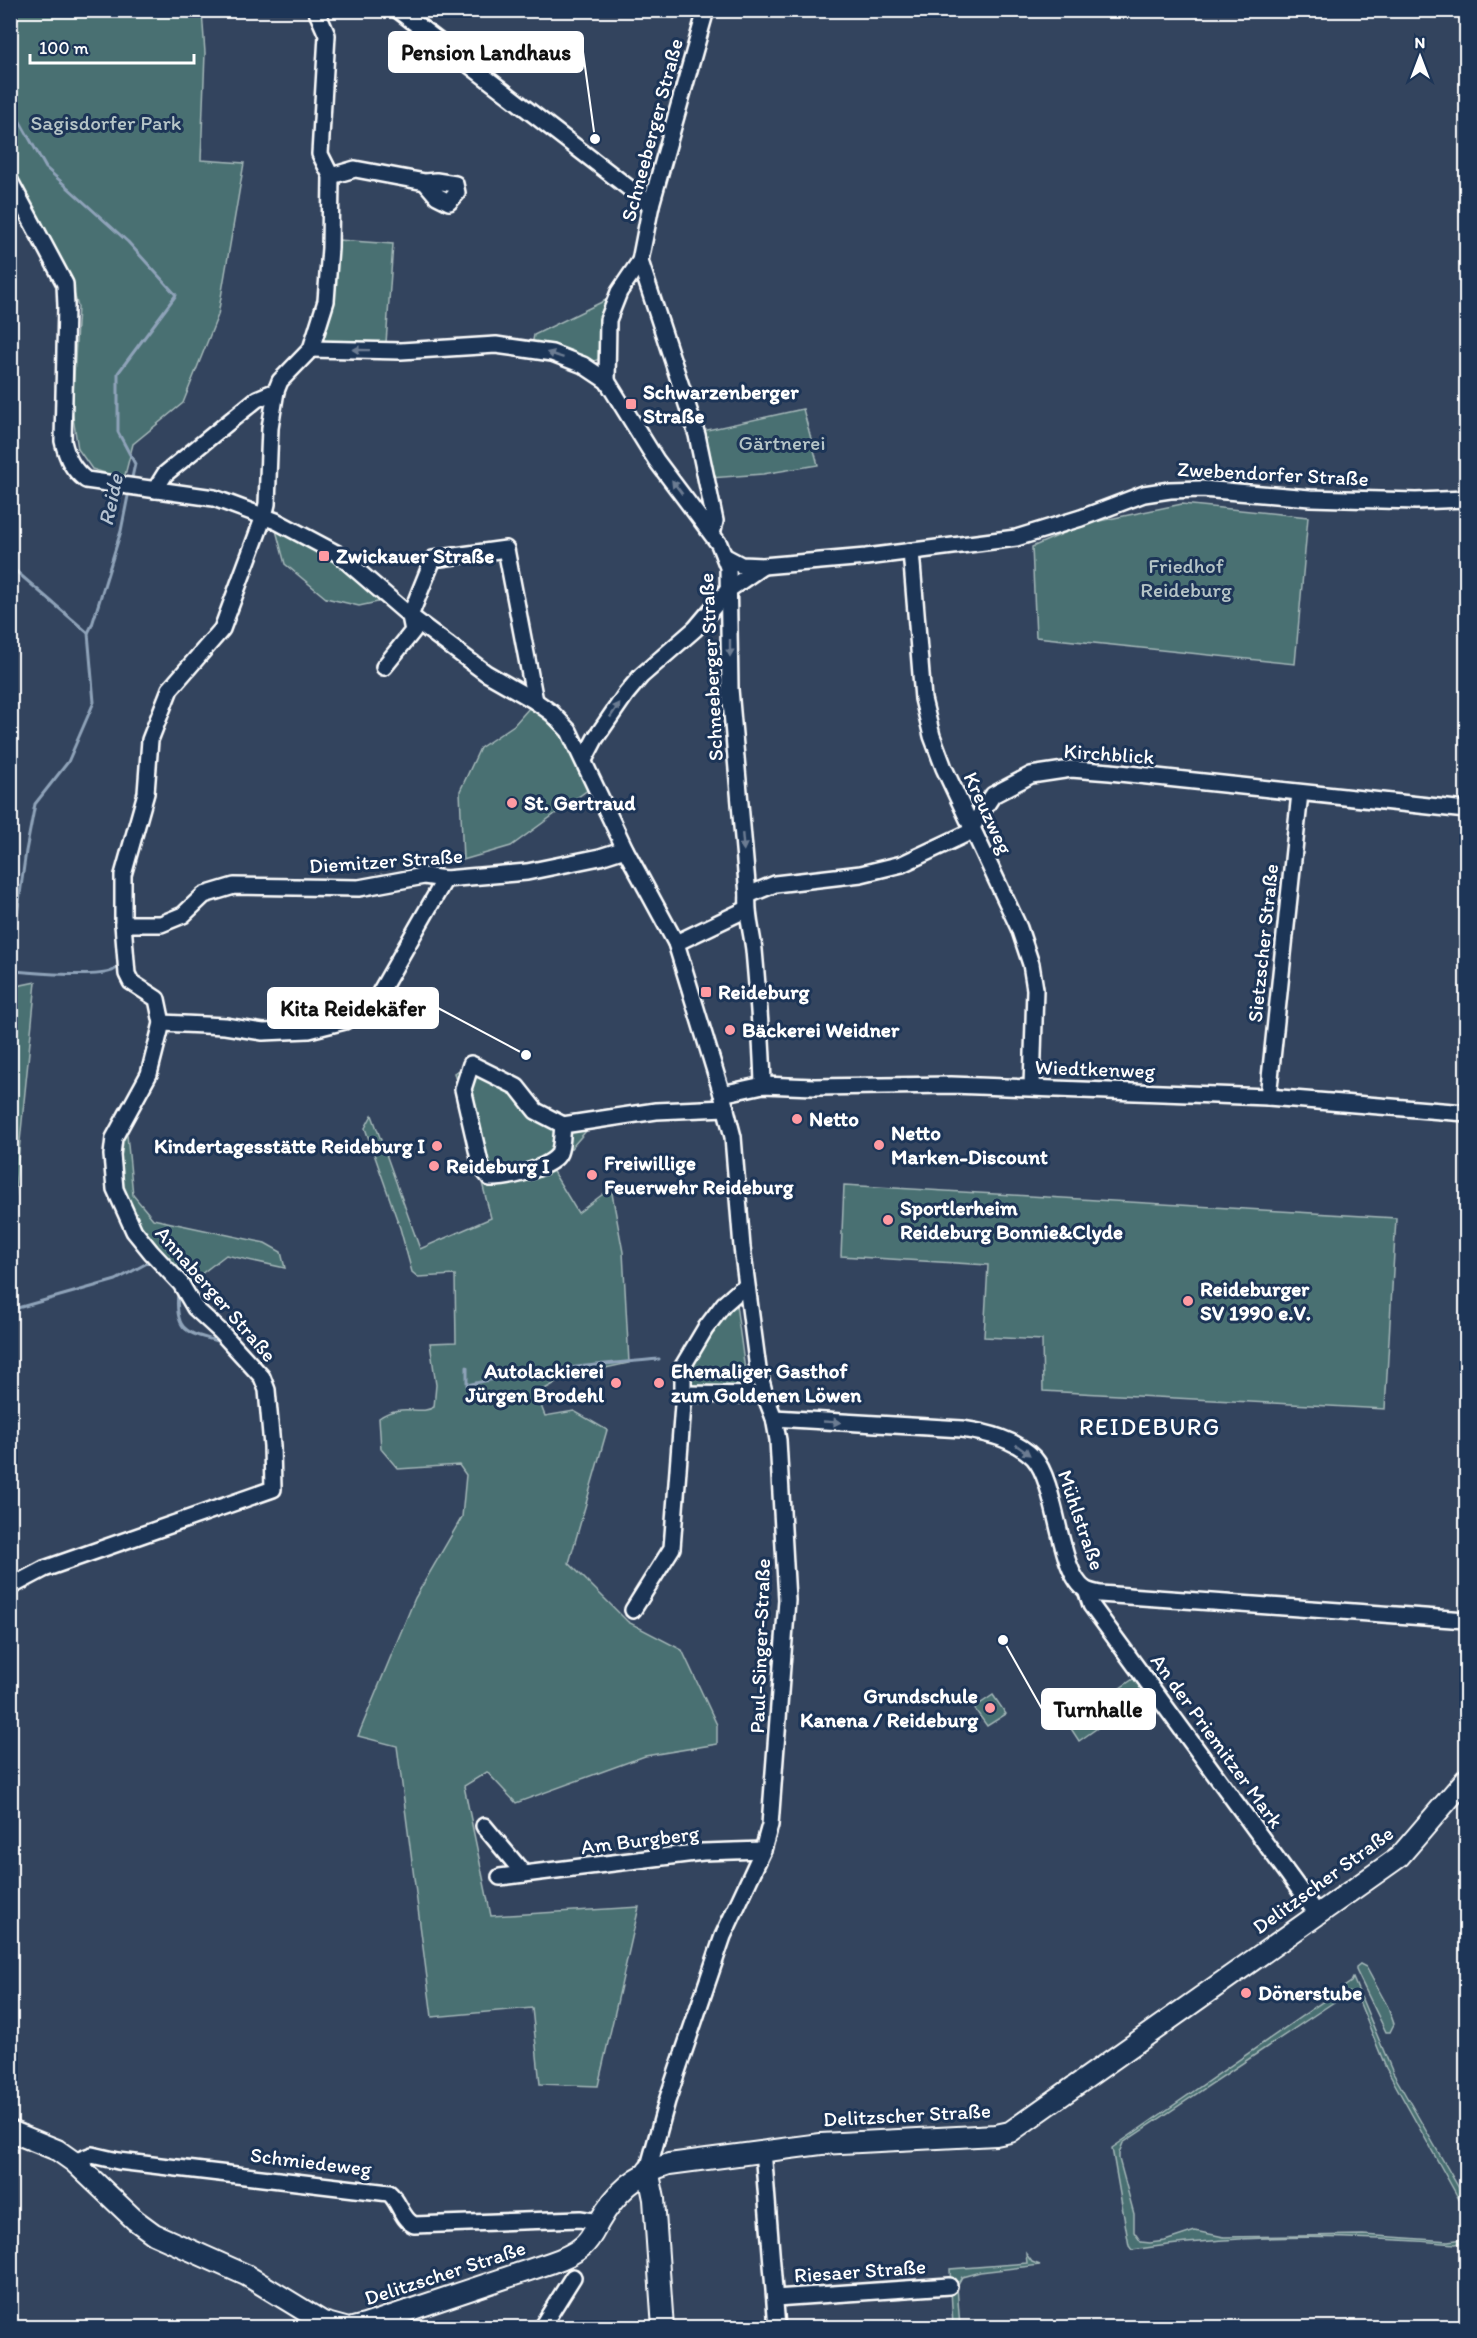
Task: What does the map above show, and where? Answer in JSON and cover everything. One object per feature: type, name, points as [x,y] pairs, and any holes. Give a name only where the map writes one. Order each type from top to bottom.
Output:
[{"type":"main road","name":"Delitzscher Straße","points":[[10,2130],[57,2151],[74,2162],[135,2220],[154,2234],[246,2275],[306,2313],[342,2327],[375,2322],[564,2258],[585,2245],[618,2194],[648,2170],[669,2164],[763,2150],[833,2143],[996,2135],[1010,2132],[1399,1857],[1467,1779]]},
{"type":"main road","points":[[648,2170],[654,2199],[663,2328]]},
{"type":"street","points":[[181,1023],[157,999],[131,982],[127,974],[123,924],[123,875],[146,793],[150,740],[170,689],[222,629],[264,516],[270,428],[276,391],[280,381],[311,349],[326,301],[330,248],[331,177],[320,154],[327,35],[316,10]]},
{"type":"street","points":[[398,10],[651,205]]},
{"type":"street","name":"Schneeberger Straße","points":[[607,381],[608,320],[619,292],[640,261],[651,205],[706,10]]},
{"type":"street","points":[[331,177],[355,169],[425,182]]},
{"type":"street","name":"Paul-Singer-Straße","points":[[10,181],[64,284],[66,306],[63,441],[67,458],[75,472],[86,480],[214,498],[264,516],[338,554],[410,616],[486,673],[536,701],[552,713],[569,731],[625,849],[676,943],[733,1137],[747,1289],[758,1369],[774,1418],[779,1452],[787,1600],[770,1825],[763,1850],[723,1936],[667,2101],[648,2170]]},
{"type":"street","name":"Schneeberger Straße","points":[[640,261],[697,435],[715,521],[712,534],[728,567],[730,689],[747,902],[753,942],[763,1084]]},
{"type":"street","points":[[311,349],[401,351],[496,345],[552,353],[583,366],[607,381],[656,460],[712,534]]},
{"type":"street","points":[[140,488],[165,474],[257,399],[276,391]]},
{"type":"street","name":"Zwebendorfer Straße","points":[[724,556],[741,565],[763,566],[1016,538],[1081,518],[1144,494],[1170,490],[1202,489],[1310,498],[1416,501],[1467,499]]},
{"type":"street","points":[[384,667],[413,631],[410,616],[433,559],[506,549],[536,701]]},
{"type":"street","name":"Kreuzweg","points":[[911,551],[925,710],[944,768],[1019,928],[1031,964],[1035,989],[1032,1088]]},
{"type":"street","name":"Zwebendorfer Straße","points":[[584,760],[595,739],[641,676],[695,629],[728,590],[763,566]]},
{"type":"street","name":"Kirchblick","points":[[747,902],[775,884],[883,870],[921,855],[968,833],[993,795],[1031,776],[1051,771],[1071,769],[1110,772],[1467,810]]},
{"type":"street","name":"Sietzscher Straße","points":[[1268,1097],[1300,793]]},
{"type":"street","name":"Diemitzer Straße","points":[[123,924],[161,924],[183,915],[204,895],[234,886],[359,888],[424,876],[445,879],[527,872],[600,857],[625,849]]},
{"type":"street","points":[[162,1023],[263,1032],[309,1030],[345,1021],[378,996],[445,879]]},
{"type":"street","points":[[676,943],[747,902]]},
{"type":"street","name":"Annaberger Straße","points":[[10,1587],[44,1569],[273,1489],[267,1390],[262,1377],[220,1331],[195,1308],[181,1284],[134,1231],[116,1189],[112,1155],[114,1138],[149,1074],[162,1023],[157,999]]},
{"type":"street","points":[[563,1125],[560,1153],[550,1163],[506,1177],[490,1178],[481,1167],[462,1089],[471,1064],[517,1087],[536,1111],[563,1125],[724,1101]]},
{"type":"street","name":"Wiedtkenweg","points":[[724,1101],[763,1084],[814,1087],[951,1084],[1268,1097],[1467,1113]]},
{"type":"street","points":[[633,1610],[672,1548],[683,1366],[724,1304],[740,1290],[747,1289]]},
{"type":"street","points":[[682,1394],[765,1395]]},
{"type":"street","name":"Mühlstraße","points":[[774,1418],[962,1429],[981,1432],[1012,1443],[1024,1450],[1042,1469],[1074,1576],[1086,1590],[1100,1594],[1467,1620]]},
{"type":"street","name":"An der Priemitzer Mark","points":[[1086,1590],[1091,1605],[1318,1915]]},
{"type":"street","points":[[484,1826],[524,1874]]},
{"type":"street","name":"Am Burgberg","points":[[500,1877],[703,1852],[763,1850]]},
{"type":"street","name":"Riesaer Straße","points":[[763,2150],[777,2328]]},
{"type":"street","name":"Schmiedeweg","points":[[74,2162],[93,2155],[118,2161],[389,2193],[395,2198],[407,2222],[414,2225],[580,2218],[599,2222]]},
{"type":"street","points":[[541,2328],[573,2277]]},
{"type":"street","name":"Riesaer Straße","points":[[774,2298],[949,2286]]},
{"type":"green space","name":"Sagisdorfer Park","points":[[11,11],[202,11],[205,53],[201,160],[244,163],[218,315],[183,403],[133,444],[124,479],[92,469],[78,449],[72,411],[78,307],[70,279],[11,165]]},
{"type":"green space","points":[[338,240],[393,244],[386,343],[321,341],[330,307]]},
{"type":"green space","points":[[606,300],[602,358],[589,363],[532,345],[534,335]]},
{"type":"green space","name":"Gärtnerei","points":[[803,409],[818,465],[763,474],[710,478],[698,432]]},
{"type":"green space","name":"Friedhof Reideburg","points":[[1182,504],[1308,517],[1295,664],[1036,637],[1032,547],[1085,524]]},
{"type":"green space","points":[[287,528],[336,560],[387,600],[359,606],[326,598],[285,564],[276,530]]},
{"type":"green space","points":[[530,707],[561,734],[589,789],[511,846],[463,860],[460,791],[480,748],[514,725]]},
{"type":"green space","points":[[36,982],[11,1231],[11,994],[12,987]]},
{"type":"green space","points":[[471,1064],[517,1087],[554,1129],[593,1123],[552,1170],[578,1213],[611,1188],[623,1252],[629,1363],[568,1376],[541,1391],[540,1403],[545,1416],[574,1411],[607,1430],[569,1563],[628,1622],[682,1650],[717,1725],[717,1744],[645,1756],[516,1803],[487,1772],[464,1786],[491,1916],[639,1907],[598,2086],[540,2084],[532,2008],[432,2017],[397,1746],[358,1736],[415,1598],[462,1517],[466,1475],[459,1465],[398,1469],[381,1449],[379,1418],[395,1411],[423,1410],[434,1407],[436,1385],[430,1343],[456,1342],[455,1275],[418,1277],[412,1272],[400,1228],[365,1128],[372,1115],[420,1249],[491,1218],[454,1073]]},
{"type":"green space","points":[[126,1125],[133,1195],[153,1219],[265,1243],[281,1252],[285,1268],[226,1255],[188,1284],[141,1235],[131,1218],[122,1192],[118,1163],[118,1149]]},
{"type":"green space","name":"Reideburger SV 1990 e.V.","points":[[844,1185],[1396,1218],[1385,1409],[1043,1391],[1042,1340],[984,1337],[988,1265],[841,1256]]},
{"type":"green space","points":[[735,1297],[747,1385],[744,1388],[694,1387],[690,1382],[688,1364]]},
{"type":"green space","points":[[1136,1677],[1147,1693],[1079,1741],[1068,1724]]},
{"type":"green space","points":[[993,1695],[1006,1714],[987,1726],[974,1708]]},
{"type":"green space","points":[[1360,1964],[1366,1967],[1388,2007],[1394,2024],[1390,2032],[1386,2032],[1356,1970]]},
{"type":"green space","points":[[1353,1978],[1393,2073],[1460,2190],[1466,2203],[1466,2217],[1460,2201],[1386,2068],[1357,1996],[1349,1992],[1123,2143],[1119,2159],[1134,2214],[1134,2232],[1141,2242],[1150,2243],[1165,2241],[1195,2231],[1224,2237],[1363,2235],[1449,2241],[1466,2237],[1466,2241],[1456,2244],[1334,2237],[1253,2238],[1172,2244],[1132,2250],[1129,2246],[1112,2148],[1351,1982]]},
{"type":"green space","points":[[1026,2254],[1032,2262],[1040,2265],[980,2272],[962,2277],[957,2286],[960,2328],[953,2327],[950,2269],[1027,2263]]},
{"type":"waterway","name":"Reide","points":[[10,104],[46,168],[128,242],[176,295],[118,373],[118,432],[135,464],[131,482]]},
{"type":"waterway","name":"Reide","points":[[10,966],[35,804],[68,762],[94,702],[88,633],[121,531],[129,491]]},
{"type":"waterway","points":[[10,566],[88,633]]},
{"type":"waterway","points":[[10,970],[78,975],[112,971],[120,963]]},
{"type":"waterway","points":[[14,1309],[116,1280],[151,1261]]},
{"type":"waterway","points":[[178,1292],[177,1306],[182,1325],[193,1334],[223,1343]]},
{"type":"waterway","points":[[467,1367],[467,1385],[538,1372],[659,1359]]},
{"type":"place","name":"Pension Landhaus","points":[[595,139]]},
{"type":"place","name":"Schwarzenberger Straße","points":[[631,404]]},
{"type":"place","name":"Zwickauer Straße","points":[[324,556]]},
{"type":"place","name":"St. Gertraud","points":[[512,803]]},
{"type":"place","name":"Reideburg","points":[[706,992]]},
{"type":"place","name":"Bäckerei Weidner","points":[[730,1030]]},
{"type":"place","name":"Kita Reidekäfer","points":[[526,1055]]},
{"type":"place","name":"Netto","points":[[797,1119]]},
{"type":"place","name":"Netto Marken-Discount","points":[[879,1145]]},
{"type":"place","name":"Kindertagesstätte Reideburg I","points":[[437,1146]]},
{"type":"place","name":"Reideburg I","points":[[434,1166]]},
{"type":"place","name":"Freiwillige Feuerwehr Reideburg","points":[[592,1175]]},
{"type":"place","name":"Sportlerheim Reideburg Bonnie&Clyde","points":[[888,1220]]},
{"type":"place","name":"Reideburger SV 1990 e.V.","points":[[1188,1301]]},
{"type":"place","name":"Autolackierei Jürgen Brodehl","points":[[616,1383]]},
{"type":"place","name":"Ehemaliger Gasthof zum Goldenen Löwen","points":[[659,1383]]},
{"type":"place","name":"Turnhalle","points":[[1003,1640]]},
{"type":"place","name":"Grundschule Kanena / Reideburg","points":[[990,1708]]},
{"type":"place","name":"Dönerstube","points":[[1246,1993]]},
{"type":"district","name":"REIDEBURG","points":[[1150,1427]]}]
